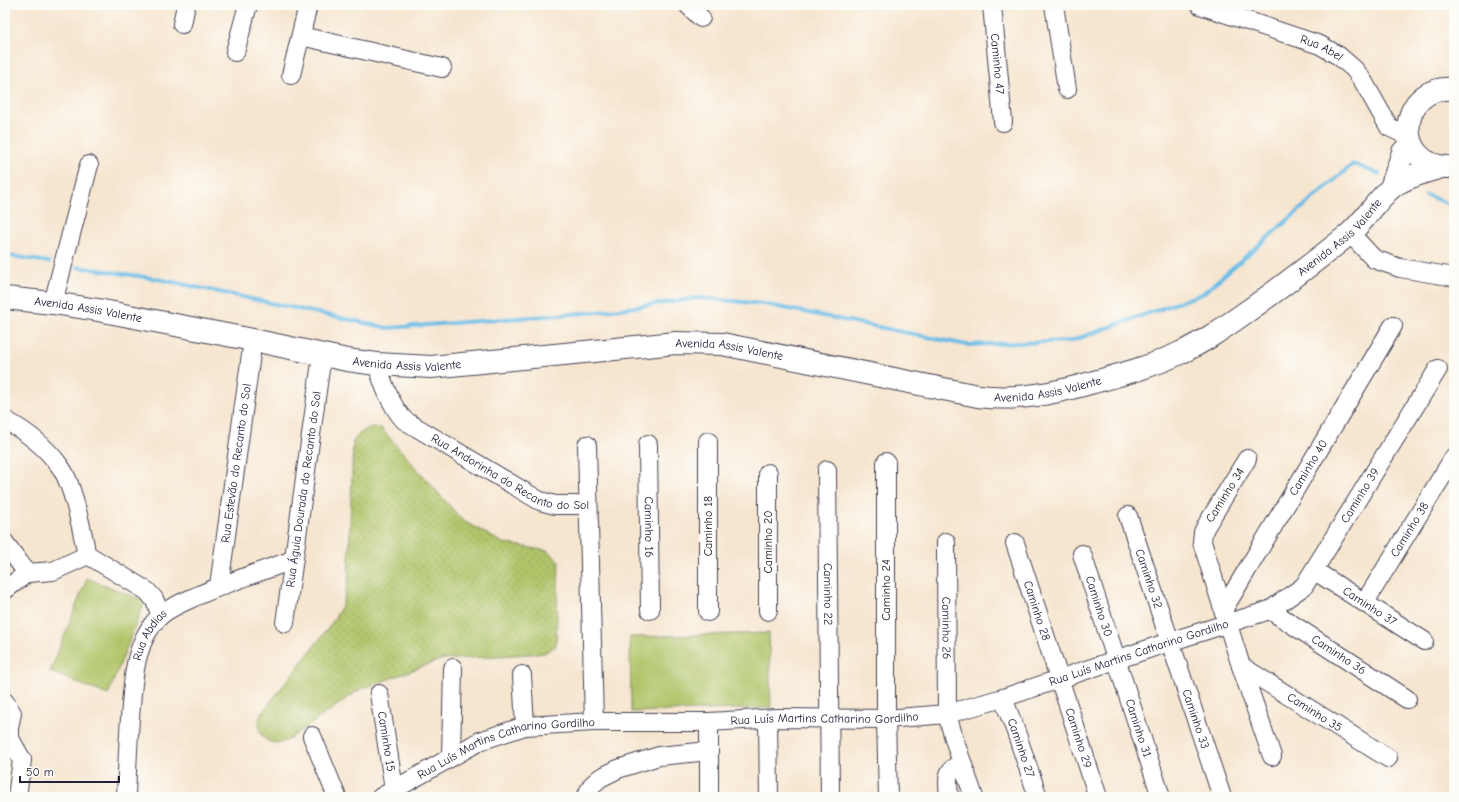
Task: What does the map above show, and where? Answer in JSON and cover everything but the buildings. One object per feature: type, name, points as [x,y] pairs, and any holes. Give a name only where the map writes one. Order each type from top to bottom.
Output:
[{"type":"main road","points":[[1447,167],[1428,163],[1418,154],[1410,140],[1409,118],[1418,102],[1444,90],[1454,78]]},
{"type":"main road","name":"Avenida Assis Valente","points":[[1391,188],[1403,152],[1410,140]]},
{"type":"main road","name":"Avenida Assis Valente","points":[[5,298],[98,310],[322,355],[377,364],[431,367],[676,343],[722,344],[978,396],[1008,399],[1024,398],[1083,385],[1138,369],[1180,354],[1226,326],[1350,233],[1391,188],[1413,176],[1447,167]]},
{"type":"street","points":[[182,24],[186,5]]},
{"type":"street","points":[[235,52],[248,5]]},
{"type":"street","points":[[291,75],[308,5]]},
{"type":"street","points":[[688,5],[701,18]]},
{"type":"street","name":"Caminho 47","points":[[992,5],[1003,122]]},
{"type":"street","points":[[1054,5],[1067,89]]},
{"type":"street","name":"Rua Abel","points":[[1200,5],[1320,45],[1339,56],[1354,69],[1363,81],[1389,127],[1410,140]]},
{"type":"street","points":[[300,36],[442,68]]},
{"type":"street","points":[[53,303],[89,165]]},
{"type":"street","points":[[1350,233],[1374,259],[1400,268],[1454,277]]},
{"type":"street","name":"Caminho 40","points":[[1225,616],[1393,326]]},
{"type":"street","name":"Rua Estevão do Recanto do Sol","points":[[219,586],[253,340]]},
{"type":"street","name":"Rua Águia Dourada do Recanto do Sol","points":[[286,624],[293,560],[322,355]]},
{"type":"street","name":"Rua Andorinha do Recanto do Sol","points":[[377,364],[382,383],[398,413],[404,420],[540,501],[555,505],[588,506],[594,722]]},
{"type":"street","name":"Caminho 39","points":[[1270,610],[1304,586],[1315,571],[1438,369]]},
{"type":"street","points":[[5,420],[38,443],[62,469],[68,481],[82,525],[87,554],[147,591],[154,599],[161,615]]},
{"type":"street","name":"Caminho 18","points":[[708,441],[708,612]]},
{"type":"street","name":"Caminho 16","points":[[648,444],[650,610]]},
{"type":"street","points":[[587,445],[588,506]]},
{"type":"street","name":"Caminho 38","points":[[1365,602],[1454,458]]},
{"type":"street","name":"Caminho 34","points":[[1225,616],[1204,552],[1202,542],[1203,532],[1247,459]]},
{"type":"street","name":"Caminho 24","points":[[886,462],[886,719],[888,797]]},
{"type":"street","name":"Caminho 22","points":[[826,470],[830,797]]},
{"type":"street","name":"Caminho 20","points":[[768,473],[768,611]]},
{"type":"street","name":"Caminho 32","points":[[1128,516],[1170,642]]},
{"type":"street","name":"Caminho 26","points":[[946,542],[947,714],[950,728],[974,797]]},
{"type":"street","points":[[5,543],[27,573]]},
{"type":"street","name":"Caminho 28","points":[[1015,543],[1060,678]]},
{"type":"street","points":[[5,590],[27,573],[52,571],[87,554]]},
{"type":"street","name":"Caminho 30","points":[[1082,554],[1116,659]]},
{"type":"street","name":"Rua Abdias","points":[[126,797],[134,677],[139,651],[152,625],[169,609],[183,602],[219,586],[293,560]]},
{"type":"street","name":"Caminho 37","points":[[1315,571],[1424,641]]},
{"type":"street","name":"Rua Luís Martins Catharino Gordilho","points":[[388,793],[451,756],[480,741],[525,726],[594,722],[709,722],[828,718],[886,719],[947,714],[1003,698],[1170,642],[1225,616],[1270,610]]},
{"type":"street","name":"Caminho 36","points":[[1270,610],[1407,699]]},
{"type":"street","points":[[1225,616],[1272,756]]},
{"type":"street","name":"Caminho 33","points":[[1170,642],[1222,797]]},
{"type":"street","name":"Caminho 31","points":[[1116,659],[1161,797]]},
{"type":"street","name":"Caminho 35","points":[[1241,666],[1388,758]]},
{"type":"street","points":[[451,756],[453,668]]},
{"type":"street","points":[[522,675],[525,726]]},
{"type":"street","name":"Caminho 29","points":[[1060,678],[1098,797]]},
{"type":"street","name":"Caminho 15","points":[[379,694],[388,793]]},
{"type":"street","name":"Caminho 27","points":[[1003,698],[1038,797]]},
{"type":"street","points":[[5,702],[12,713],[9,737],[22,760],[17,797]]},
{"type":"street","points":[[768,719],[770,797]]},
{"type":"street","points":[[709,722],[709,797]]},
{"type":"street","points":[[312,736],[337,797]]},
{"type":"street","points":[[586,797],[592,785],[600,778],[618,769],[659,756],[709,751]]},
{"type":"street","points":[[948,797],[949,774],[951,770],[962,763]]},
{"type":"green space","points":[[372,427],[381,428],[462,520],[503,543],[548,551],[559,561],[556,646],[544,653],[440,660],[359,690],[288,740],[275,743],[264,738],[261,734],[259,722],[261,714],[329,627],[342,606],[348,583],[353,442],[366,429]]},
{"type":"green space","points":[[87,578],[145,601],[108,695],[50,672]]},
{"type":"green space","points":[[769,633],[771,708],[631,712],[630,637]]},
{"type":"waterway","points":[[78,267],[158,279],[388,328],[598,312],[699,298],[764,304],[967,345],[1071,341],[1202,294],[1353,164],[1379,174]]},
{"type":"waterway","points":[[1426,195],[1454,206]]},
{"type":"waterway","points":[[5,255],[49,262]]}]
